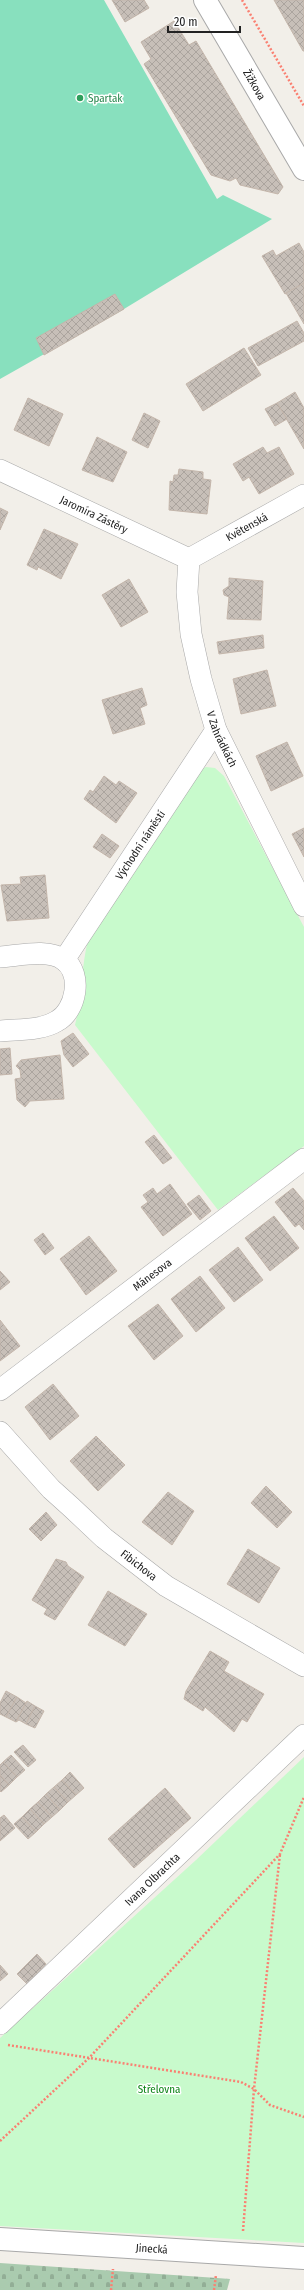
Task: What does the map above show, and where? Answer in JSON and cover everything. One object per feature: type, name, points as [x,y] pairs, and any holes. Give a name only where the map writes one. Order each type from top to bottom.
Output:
[{"type":"street","name":"Žižkova","points":[[205,0],[304,169]]},
{"type":"street","name":"Jaromíra Zástěry","points":[[0,470],[189,559]]},
{"type":"street","name":"Květenská","points":[[189,559],[304,495]]},
{"type":"street","name":"V Zahrádkách","points":[[189,559],[187,592],[191,634],[201,679],[216,730],[304,906]]},
{"type":"street","name":"Východní náměstí","points":[[64,960],[216,730]]},
{"type":"street","points":[[0,957],[47,954],[64,960],[72,973],[75,991],[70,1010],[58,1021],[41,1027],[0,1031]]},
{"type":"street","name":"Mánesova","points":[[0,1390],[304,1159]]},
{"type":"street","name":"Fibichova","points":[[0,1432],[51,1489],[104,1538],[166,1586],[304,1666]]},
{"type":"street","name":"Ivana Olbrachta","points":[[0,2024],[304,1735]]},
{"type":"street","name":"Jinecká","points":[[0,2239],[304,2258]]},
{"type":"path","points":[[242,0],[304,106]]},
{"type":"path","points":[[241,2254],[254,2089],[280,1854],[304,1797]]},
{"type":"path","points":[[0,2141],[89,2058],[280,1854]]},
{"type":"path","points":[[0,2044],[241,2082],[254,2089],[270,2105],[304,2117]]},
{"type":"path","points":[[112,2290],[114,2267]]},
{"type":"path","points":[[214,2290],[216,2275]]},
{"type":"green space","name":"Spartak","points":[[0,0],[104,0],[217,199],[223,195],[272,219],[124,309],[0,379]]},
{"type":"green space","points":[[206,767],[215,768],[224,776],[304,927],[304,1146],[218,1210],[75,1025],[88,940],[197,772]]},
{"type":"green space","name":"Střelovna","points":[[304,1757],[304,2243],[0,2226],[0,2038],[196,1860]]},
{"type":"green space","points":[[0,2263],[230,2279],[227,2290],[0,2290]]},
{"type":"building","points":[[112,0],[144,0],[149,8],[125,22]]},
{"type":"building","points":[[274,0],[304,0],[304,51],[303,51]]},
{"type":"building","points":[[174,21],[189,45],[196,41],[283,187],[278,194],[240,185],[236,178],[230,181],[211,175],[144,64],[151,59],[141,42]]},
{"type":"building","points":[[299,243],[304,252],[304,283],[285,294],[262,256],[273,250],[276,256]]},
{"type":"building","points":[[304,283],[304,324],[286,293]]},
{"type":"building","points":[[115,294],[124,309],[44,355],[36,338]]},
{"type":"building","points":[[297,321],[304,333],[304,341],[258,366],[248,348]]},
{"type":"building","points":[[244,348],[261,375],[203,411],[186,384]]},
{"type":"building","points":[[295,392],[304,408],[304,449],[277,403]]},
{"type":"building","points":[[28,398],[63,414],[49,446],[14,430]]},
{"type":"building","points":[[277,403],[287,419],[275,426],[265,409]]},
{"type":"building","points":[[144,413],[160,421],[148,448],[132,440]]},
{"type":"building","points":[[97,437],[127,452],[113,482],[82,470]]},
{"type":"building","points":[[263,447],[267,453],[279,447],[294,474],[259,494],[249,477],[243,481],[233,464]]},
{"type":"building","points":[[179,469],[203,472],[203,479],[211,480],[207,514],[169,510],[170,481],[173,482],[174,475],[178,475]]},
{"type":"building","points":[[0,508],[8,512],[0,530]]},
{"type":"building","points":[[44,529],[78,544],[61,579],[38,567],[37,570],[27,565]]},
{"type":"building","points":[[229,578],[263,581],[261,620],[227,619],[229,597],[224,595],[223,590],[229,586]]},
{"type":"building","points":[[129,579],[148,612],[121,627],[102,595]]},
{"type":"building","points":[[263,635],[264,648],[219,654],[217,642]]},
{"type":"building","points":[[267,670],[276,706],[241,714],[233,679]]},
{"type":"building","points":[[142,688],[147,705],[140,708],[145,724],[113,734],[102,700]]},
{"type":"building","points":[[287,742],[303,776],[271,791],[256,756]]},
{"type":"building","points":[[104,776],[116,785],[119,781],[137,793],[116,823],[84,799],[90,790],[93,792]]},
{"type":"building","points":[[304,828],[304,857],[292,834]]},
{"type":"building","points":[[102,834],[119,846],[110,858],[93,847]]},
{"type":"building","points":[[45,875],[49,918],[7,921],[1,885],[21,884],[20,877]]},
{"type":"building","points":[[73,1033],[89,1054],[73,1067],[64,1055],[61,1041]]},
{"type":"building","points":[[10,1048],[12,1074],[0,1075],[0,1049]]},
{"type":"building","points":[[60,1055],[64,1099],[30,1101],[25,1107],[17,1100],[15,1079],[21,1078],[20,1070],[16,1066],[21,1060]]},
{"type":"building","points":[[154,1135],[172,1158],[163,1164],[145,1142]]},
{"type":"building","points":[[170,1184],[192,1214],[163,1236],[141,1207],[148,1202],[143,1195],[153,1188],[157,1194]]},
{"type":"building","points":[[293,1188],[304,1201],[304,1230],[299,1224],[295,1227],[275,1202]]},
{"type":"building","points":[[199,1195],[211,1211],[200,1220],[187,1204]]},
{"type":"building","points":[[274,1216],[299,1248],[270,1271],[245,1238]]},
{"type":"building","points":[[43,1233],[54,1248],[45,1255],[34,1240]]},
{"type":"building","points":[[89,1236],[117,1271],[86,1295],[60,1259]]},
{"type":"building","points":[[238,1247],[263,1280],[234,1302],[209,1270]]},
{"type":"building","points":[[0,1271],[10,1282],[0,1290]]},
{"type":"building","points":[[200,1276],[225,1308],[196,1332],[171,1299]]},
{"type":"building","points":[[158,1304],[183,1336],[154,1360],[128,1326]]},
{"type":"building","points":[[0,1320],[20,1346],[0,1361]]},
{"type":"building","points":[[53,1384],[79,1416],[50,1440],[25,1407]]},
{"type":"building","points":[[96,1436],[125,1465],[98,1491],[70,1461]]},
{"type":"building","points":[[266,1486],[292,1512],[277,1528],[251,1503]]},
{"type":"building","points":[[168,1492],[194,1511],[172,1545],[142,1522]]},
{"type":"building","points":[[46,1512],[57,1525],[41,1541],[29,1529]]},
{"type":"building","points":[[248,1549],[280,1568],[259,1603],[227,1584]]},
{"type":"building","points":[[56,1559],[66,1562],[68,1566],[84,1577],[55,1620],[44,1614],[47,1609],[32,1600]]},
{"type":"building","points":[[108,1591],[147,1614],[125,1646],[88,1625]]},
{"type":"building","points":[[210,1651],[229,1662],[224,1671],[264,1694],[247,1722],[242,1719],[234,1732],[205,1707],[203,1711],[184,1699],[186,1691]]},
{"type":"building","points":[[6,1691],[17,1697],[6,1717],[0,1714],[0,1703]]},
{"type":"building","points":[[17,1697],[26,1703],[16,1722],[6,1717]]},
{"type":"building","points":[[27,1701],[35,1706],[26,1724],[19,1720],[16,1722]]},
{"type":"building","points":[[35,1706],[44,1711],[35,1728],[26,1724]]},
{"type":"building","points":[[23,1745],[36,1760],[28,1767],[14,1752]]},
{"type":"building","points":[[11,1755],[25,1770],[17,1777],[3,1762]]},
{"type":"building","points":[[3,1762],[17,1777],[9,1785],[0,1775],[0,1765]]},
{"type":"building","points":[[70,1772],[84,1788],[76,1795],[62,1780]]},
{"type":"building","points":[[0,1775],[9,1785],[1,1792],[0,1791]]},
{"type":"building","points":[[62,1780],[76,1795],[68,1802],[54,1787]]},
{"type":"building","points":[[54,1787],[68,1802],[60,1810],[46,1794]]},
{"type":"building","points":[[165,1788],[191,1818],[134,1868],[108,1839]]},
{"type":"building","points":[[46,1794],[60,1810],[52,1817],[38,1802]]},
{"type":"building","points":[[38,1802],[52,1817],[44,1824],[30,1809]]},
{"type":"building","points":[[30,1809],[44,1824],[36,1832],[22,1817]]},
{"type":"building","points":[[4,1815],[15,1828],[0,1841],[0,1818]]},
{"type":"building","points":[[22,1817],[36,1832],[28,1839],[14,1824]]},
{"type":"building","points":[[37,1954],[46,1964],[27,1984],[17,1974]]},
{"type":"building","points":[[0,1965],[8,1974],[0,1981]]},
{"type":"place","name":"Spartak","points":[[80,98]]}]
